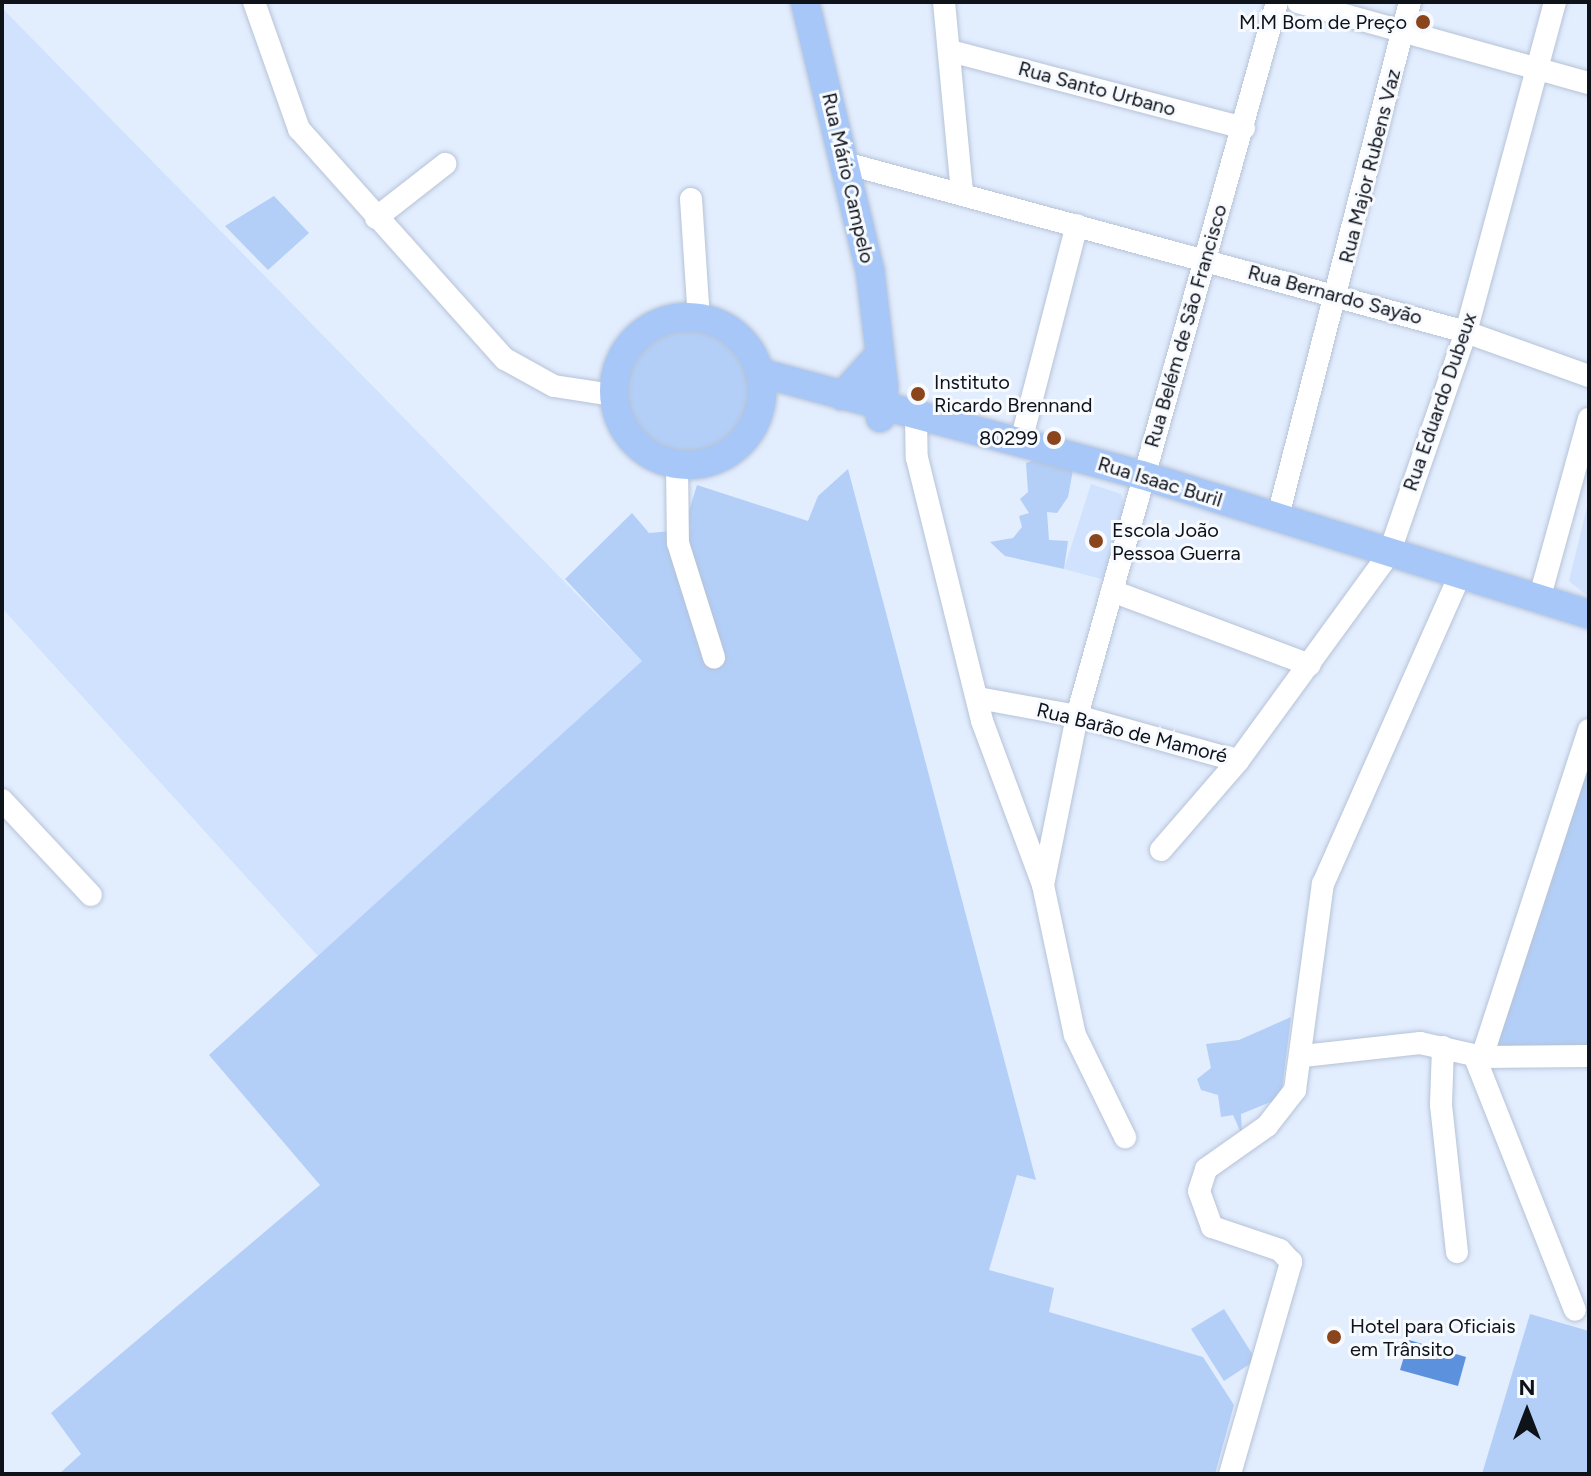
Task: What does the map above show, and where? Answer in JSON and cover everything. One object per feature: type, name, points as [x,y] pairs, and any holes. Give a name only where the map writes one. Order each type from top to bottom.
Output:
[{"type":"main road","name":"Rua Mário Campelo","points":[[805,2],[874,292],[882,412]]},
{"type":"main road","points":[[699,318],[738,336],[761,373],[762,402],[752,430],[732,451],[706,464],[677,465],[649,455],[628,436],[613,395],[632,341],[656,324],[699,318]]},
{"type":"main road","points":[[842,396],[879,355]]},
{"type":"main road","name":"Rua Isaac Buril","points":[[761,373],[842,396],[882,412]]},
{"type":"main road","name":"Rua Isaac Buril","points":[[762,402],[882,412],[1021,441],[1278,516],[1459,577],[1589,614]]},
{"type":"street","points":[[254,2],[290,114],[376,218],[505,359],[554,386],[613,395]]},
{"type":"street","points":[[944,2],[962,194]]},
{"type":"street","name":"Rua Belém de São Francisco","points":[[1043,885],[1077,716],[1142,475],[1244,128],[1277,2]]},
{"type":"street","points":[[1298,2],[1589,83]]},
{"type":"street","name":"Rua Major Rubens Vaz","points":[[1278,516],[1338,296],[1410,2]]},
{"type":"street","name":"Rua Eduardo Dubeux","points":[[1161,850],[1238,761],[1389,554],[1466,332],[1555,2]]},
{"type":"street","name":"Rua Santo Urbano","points":[[950,51],[1244,128]]},
{"type":"street","name":"Rua Bernardo Sayão","points":[[845,163],[1466,332],[1589,376]]},
{"type":"street","points":[[376,218],[445,164]]},
{"type":"street","points":[[691,199],[699,318]]},
{"type":"street","points":[[1021,441],[1077,225]]},
{"type":"street","points":[[916,419],[920,471],[978,698]]},
{"type":"street","points":[[1539,600],[1589,419]]},
{"type":"street","points":[[677,465],[678,543],[714,657]]},
{"type":"street","points":[[1230,1474],[1291,1262],[1280,1250],[1212,1227],[1199,1191],[1206,1169],[1288,1104],[1303,1056],[1323,884],[1459,577]]},
{"type":"street","points":[[1112,591],[1310,665]]},
{"type":"street","name":"Rua Belém de São Francisco","points":[[978,698],[1043,885],[1075,1035],[1125,1137]]},
{"type":"street","name":"Rua Barão de Mamoré","points":[[978,698],[1077,716],[1238,761]]},
{"type":"street","points":[[1575,1310],[1478,1056],[1589,730]]},
{"type":"street","points":[[2,800],[91,895]]},
{"type":"street","points":[[1303,1056],[1392,1043],[1443,1047],[1478,1056],[1589,1056]]},
{"type":"street","points":[[1443,1047],[1441,1105],[1457,1252]]},
{"type":"shaded area","points":[[2,8],[642,661],[318,956],[2,608]]},
{"type":"shaded area","points":[[274,196],[309,233],[268,270],[225,226]]},
{"type":"shaded area","points":[[688,327],[713,332],[733,346],[747,366],[752,391],[747,416],[733,436],[713,450],[688,455],[663,450],[643,436],[629,416],[624,391],[629,366],[643,346],[663,332]]},
{"type":"shaded area","points":[[1034,460],[1073,470],[1068,497],[1057,513],[1047,512],[1049,540],[1068,541],[1064,569],[1005,556],[990,542],[1013,538],[1022,527],[1019,516],[1029,513],[1020,499],[1028,492],[1026,463]]},
{"type":"shaded area","points":[[848,469],[1036,1180],[1017,1175],[989,1270],[1054,1288],[1049,1312],[1203,1357],[1234,1405],[1215,1474],[59,1474],[81,1454],[51,1413],[320,1185],[209,1055],[642,661],[565,579],[632,513],[649,533],[683,530],[697,485],[808,521],[818,496]]},
{"type":"shaded area","name":"Escola João Pessoa Guerra","points":[[1091,484],[1121,494],[1126,512],[1109,581],[1064,569]]},
{"type":"shaded area","points":[[1589,499],[1589,597],[1569,581]]},
{"type":"shaded area","points":[[1589,736],[1589,1063],[1507,1062],[1492,1041]]},
{"type":"shaded area","points":[[1291,1017],[1281,1098],[1241,1114],[1242,1135],[1233,1115],[1221,1117],[1218,1095],[1201,1090],[1197,1079],[1211,1068],[1206,1044],[1239,1040]]},
{"type":"shaded area","points":[[1224,1309],[1256,1360],[1224,1381],[1191,1329]]},
{"type":"shaded area","points":[[1530,1314],[1589,1331],[1589,1474],[1482,1474]]},
{"type":"water","points":[[1409,1340],[1466,1357],[1458,1386],[1400,1370]]},
{"type":"place","name":"M.M Bom de Preço","points":[[1423,22]]},
{"type":"place","name":"Instituto Ricardo Brennand","points":[[918,394]]},
{"type":"place","name":"80299","points":[[1054,438]]},
{"type":"place","name":"Escola João Pessoa Guerra","points":[[1096,541]]},
{"type":"place","name":"Hotel para Oficiais em Trânsito","points":[[1334,1337]]}]
